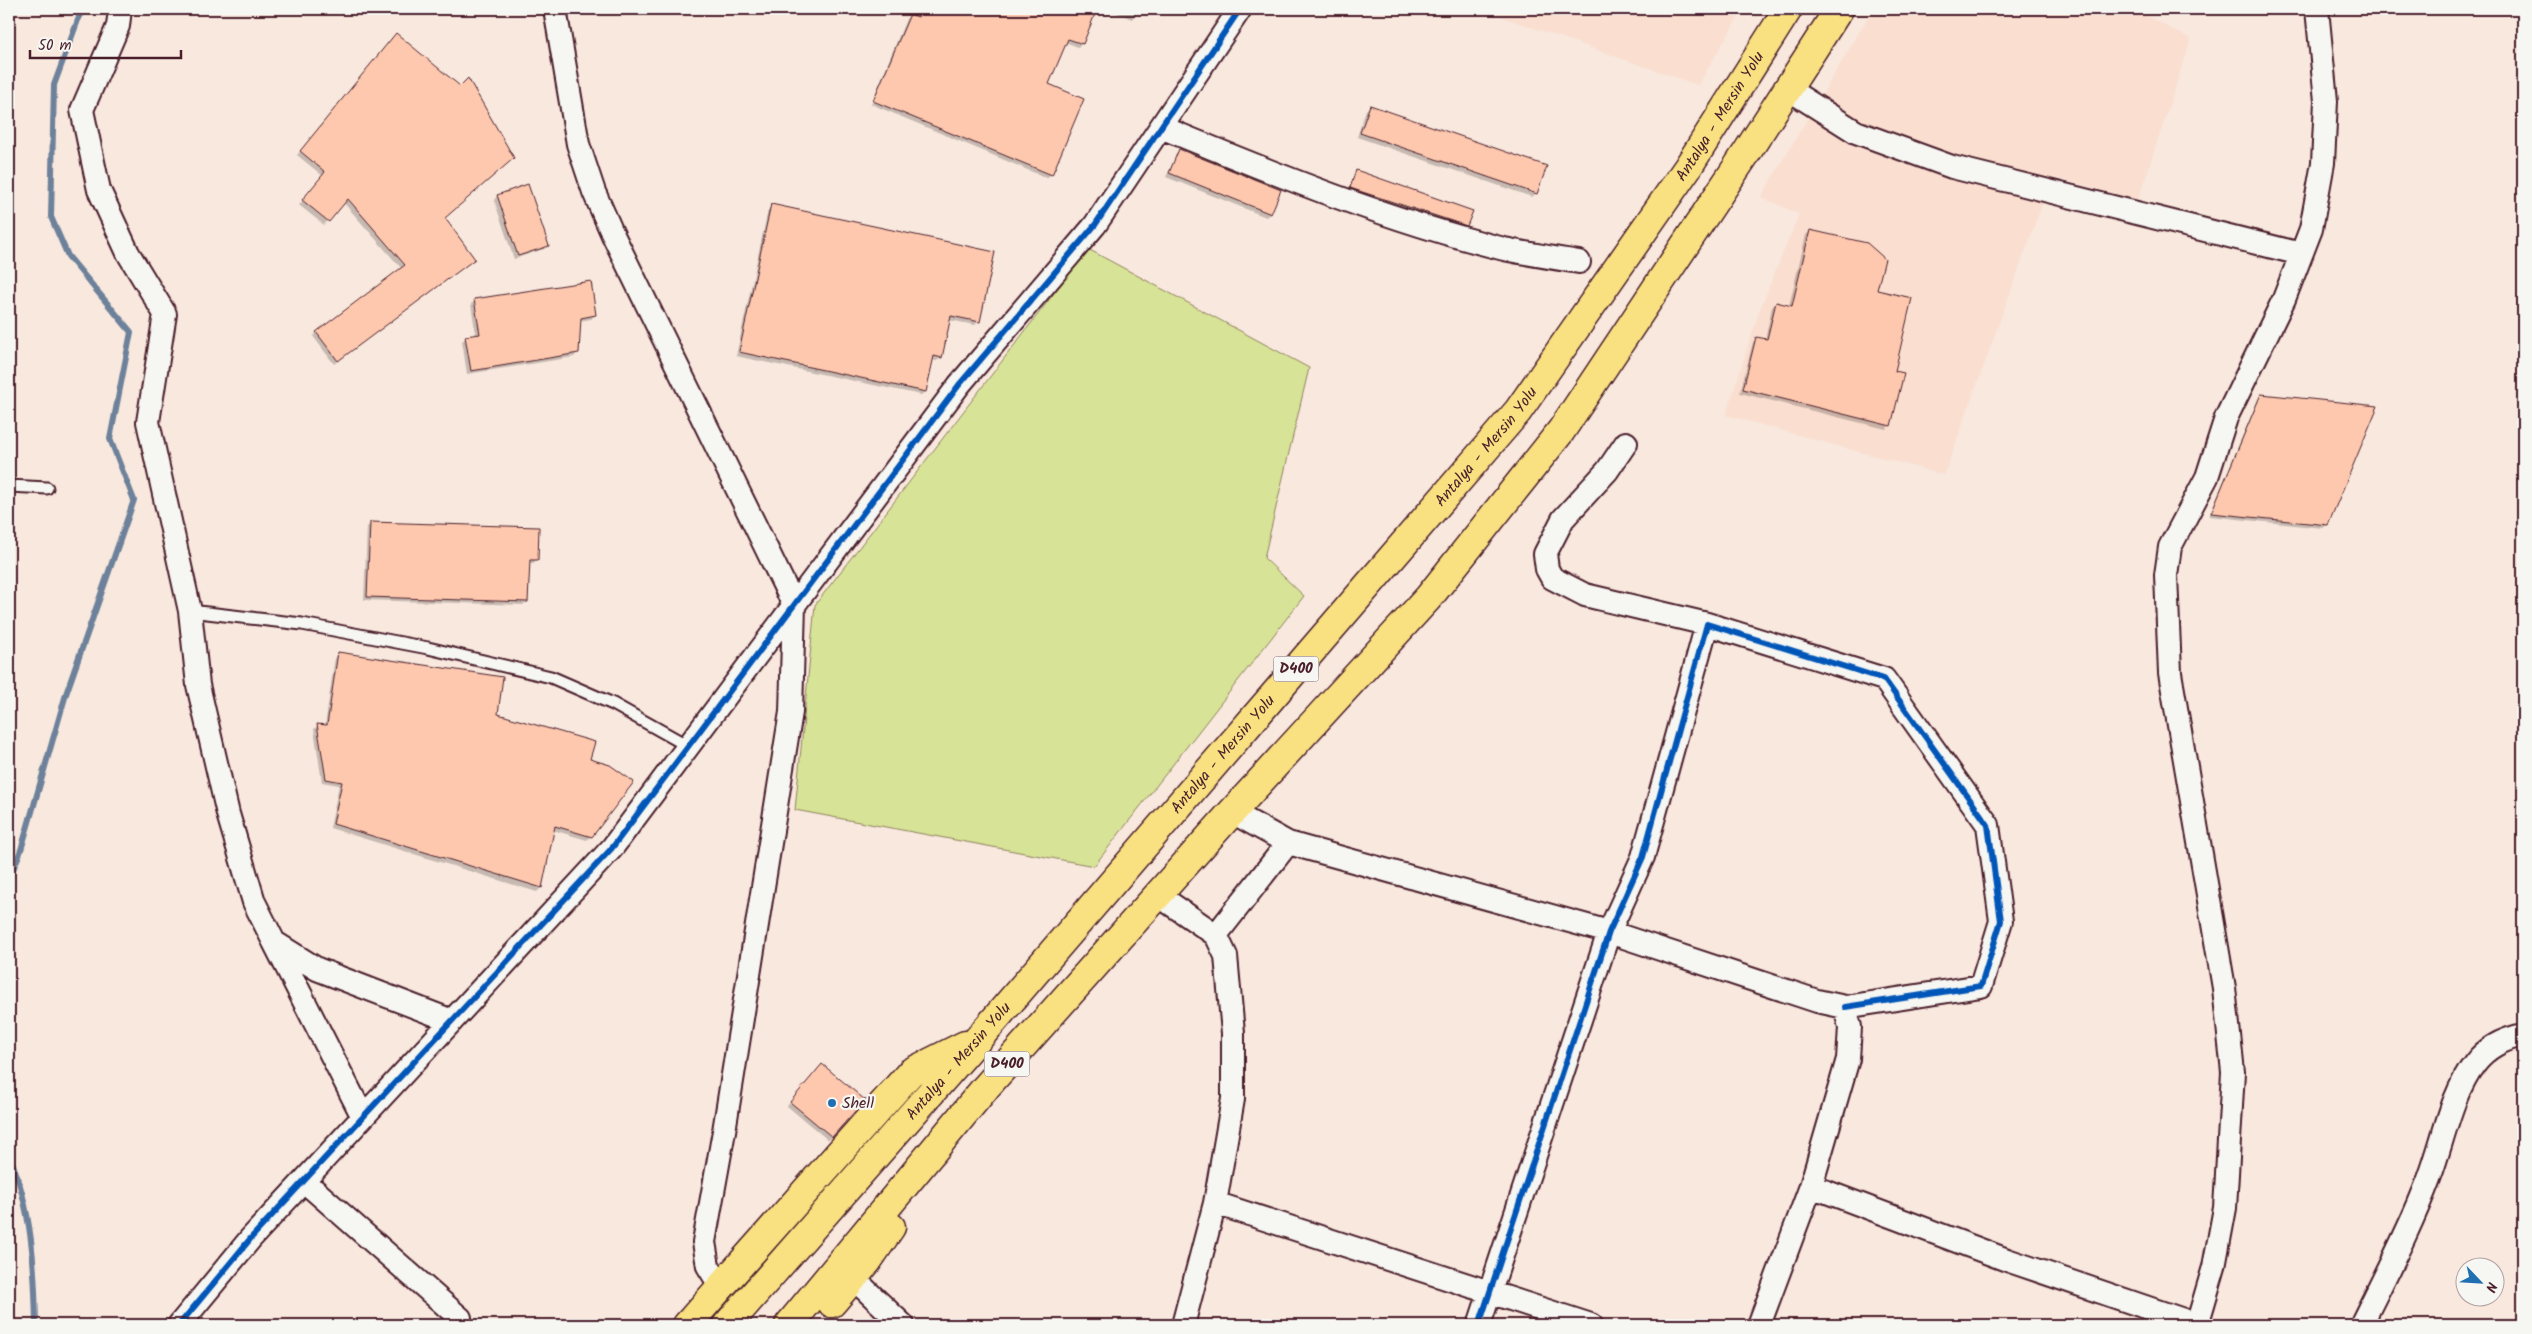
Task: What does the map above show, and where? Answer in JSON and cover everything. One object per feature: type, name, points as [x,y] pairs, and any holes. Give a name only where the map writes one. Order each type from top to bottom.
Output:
[{"type":"highway","name":"Antalya - Mersin Yolu","points":[[727,1325],[978,1039],[1518,411],[1688,167],[1788,9]]},
{"type":"highway","name":"D400","points":[[798,1325],[986,1087],[1232,812],[1429,597],[1561,431],[1839,9]]},
{"type":"highway","points":[[687,1325],[911,1072],[978,1039]]},
{"type":"highway","points":[[798,1325],[854,1278],[867,1262],[986,1087]]},
{"type":"street","points":[[120,9],[118,26],[82,110],[99,190],[128,253],[165,314],[148,422],[190,611],[198,686],[228,814],[254,902],[363,1117]]},
{"type":"street","points":[[555,9],[578,144],[594,192],[612,235],[794,605],[791,712],[724,1131],[704,1242],[708,1266],[721,1287]]},
{"type":"street","points":[[179,1325],[251,1238],[612,848],[959,384],[1095,224],[1240,9]]},
{"type":"street","points":[[1811,1186],[2007,1260],[2198,1325],[2214,1267],[2225,1208],[2233,1072],[2222,979],[2170,673],[2166,575],[2170,547],[2207,477],[2226,418],[2284,299],[2311,229],[2323,163],[2326,101],[2317,9]]},
{"type":"street","points":[[1788,89],[1856,132],[1952,167],[2301,254]]},
{"type":"street","points":[[1161,127],[1246,162],[1420,225],[1505,249],[1579,262]]},
{"type":"street","points":[[1232,812],[1288,843],[1609,932],[1817,1001],[1845,1007],[1981,986],[2001,921],[1988,825],[1884,679],[1707,624],[1585,594],[1552,578],[1547,569],[1544,554],[1562,519],[1606,471],[1626,442]]},
{"type":"street","points":[[1479,1325],[1609,932],[1643,857],[1707,624]]},
{"type":"street","points":[[1216,935],[1288,843]]},
{"type":"street","points":[[1158,895],[1216,935],[1226,956],[1233,1033],[1232,1099],[1215,1203],[1183,1325]]},
{"type":"street","points":[[274,942],[317,969],[452,1021]]},
{"type":"street","points":[[1759,1325],[1811,1186],[1848,1059],[1850,1027],[1845,1007]]},
{"type":"street","points":[[2361,1325],[2430,1177],[2468,1072],[2486,1051],[2511,1038],[2523,1035]]},
{"type":"street","points":[[304,1181],[460,1318],[454,1325]]},
{"type":"street","points":[[1215,1203],[1591,1325]]},
{"type":"street","points":[[854,1278],[903,1325]]},
{"type":"lane","points":[[9,486],[47,488]]},
{"type":"lane","points":[[190,611],[302,624],[428,648],[551,677],[613,704],[688,746]]},
{"type":"shaded area","points":[[1479,9],[1743,9],[1698,85]]},
{"type":"shaded area","points":[[1873,9],[2145,9],[2145,15],[2191,39],[2138,200],[2052,177],[1944,475],[1726,415],[1759,312],[1799,214],[1761,197]]},
{"type":"green space","points":[[1088,249],[1309,368],[1264,558],[1304,596],[1094,866],[795,810],[815,605]]},
{"type":"building","points":[[922,9],[1097,9],[1083,44],[1068,39],[1049,84],[1084,99],[1052,175],[873,101],[910,14],[918,17]]},
{"type":"building","points":[[396,33],[460,86],[468,78],[514,158],[445,218],[475,259],[338,361],[316,332],[405,265],[348,199],[329,222],[302,200],[325,172],[300,151]]},
{"type":"building","points":[[1370,105],[1547,166],[1537,194],[1360,133]]},
{"type":"building","points":[[1179,149],[1281,190],[1271,214],[1169,173]]},
{"type":"building","points":[[1356,170],[1473,211],[1467,226],[1350,188]]},
{"type":"building","points":[[528,184],[549,246],[518,256],[497,195]]},
{"type":"building","points":[[771,204],[995,252],[980,322],[951,316],[942,358],[934,356],[926,392],[739,352]]},
{"type":"building","points":[[1810,230],[1867,243],[1885,259],[1877,290],[1912,298],[1895,371],[1904,373],[1891,426],[1743,389],[1756,337],[1767,339],[1776,302],[1792,306]]},
{"type":"building","points":[[591,281],[596,315],[581,318],[579,353],[471,371],[465,336],[480,334],[474,299]]},
{"type":"building","points":[[2261,394],[2378,406],[2328,525],[2211,513]]},
{"type":"building","points":[[370,522],[539,527],[538,560],[530,560],[528,602],[367,597]]},
{"type":"building","points":[[338,652],[503,677],[498,714],[595,742],[590,759],[610,765],[634,782],[592,837],[555,826],[542,888],[333,824],[342,782],[326,779],[317,724],[327,725]]},
{"type":"building","points":[[822,1064],[865,1100],[832,1137],[790,1102]]},
{"type":"waterway","points":[[9,879],[21,850],[66,694],[134,500],[110,439],[131,332],[68,256],[51,217],[54,85],[82,9]]},
{"type":"waterway","points":[[9,1155],[23,1196],[31,1238],[36,1325]]},
{"type":"cycle path","points":[[179,1325],[251,1238],[612,848],[959,385],[1095,225],[1240,9]]},
{"type":"cycle path","points":[[1479,1325],[1609,932],[1643,857],[1707,624],[1884,679],[1988,825],[2001,921],[1981,986],[1845,1007]]},
{"type":"place","name":"Shell","points":[[832,1103]]}]
